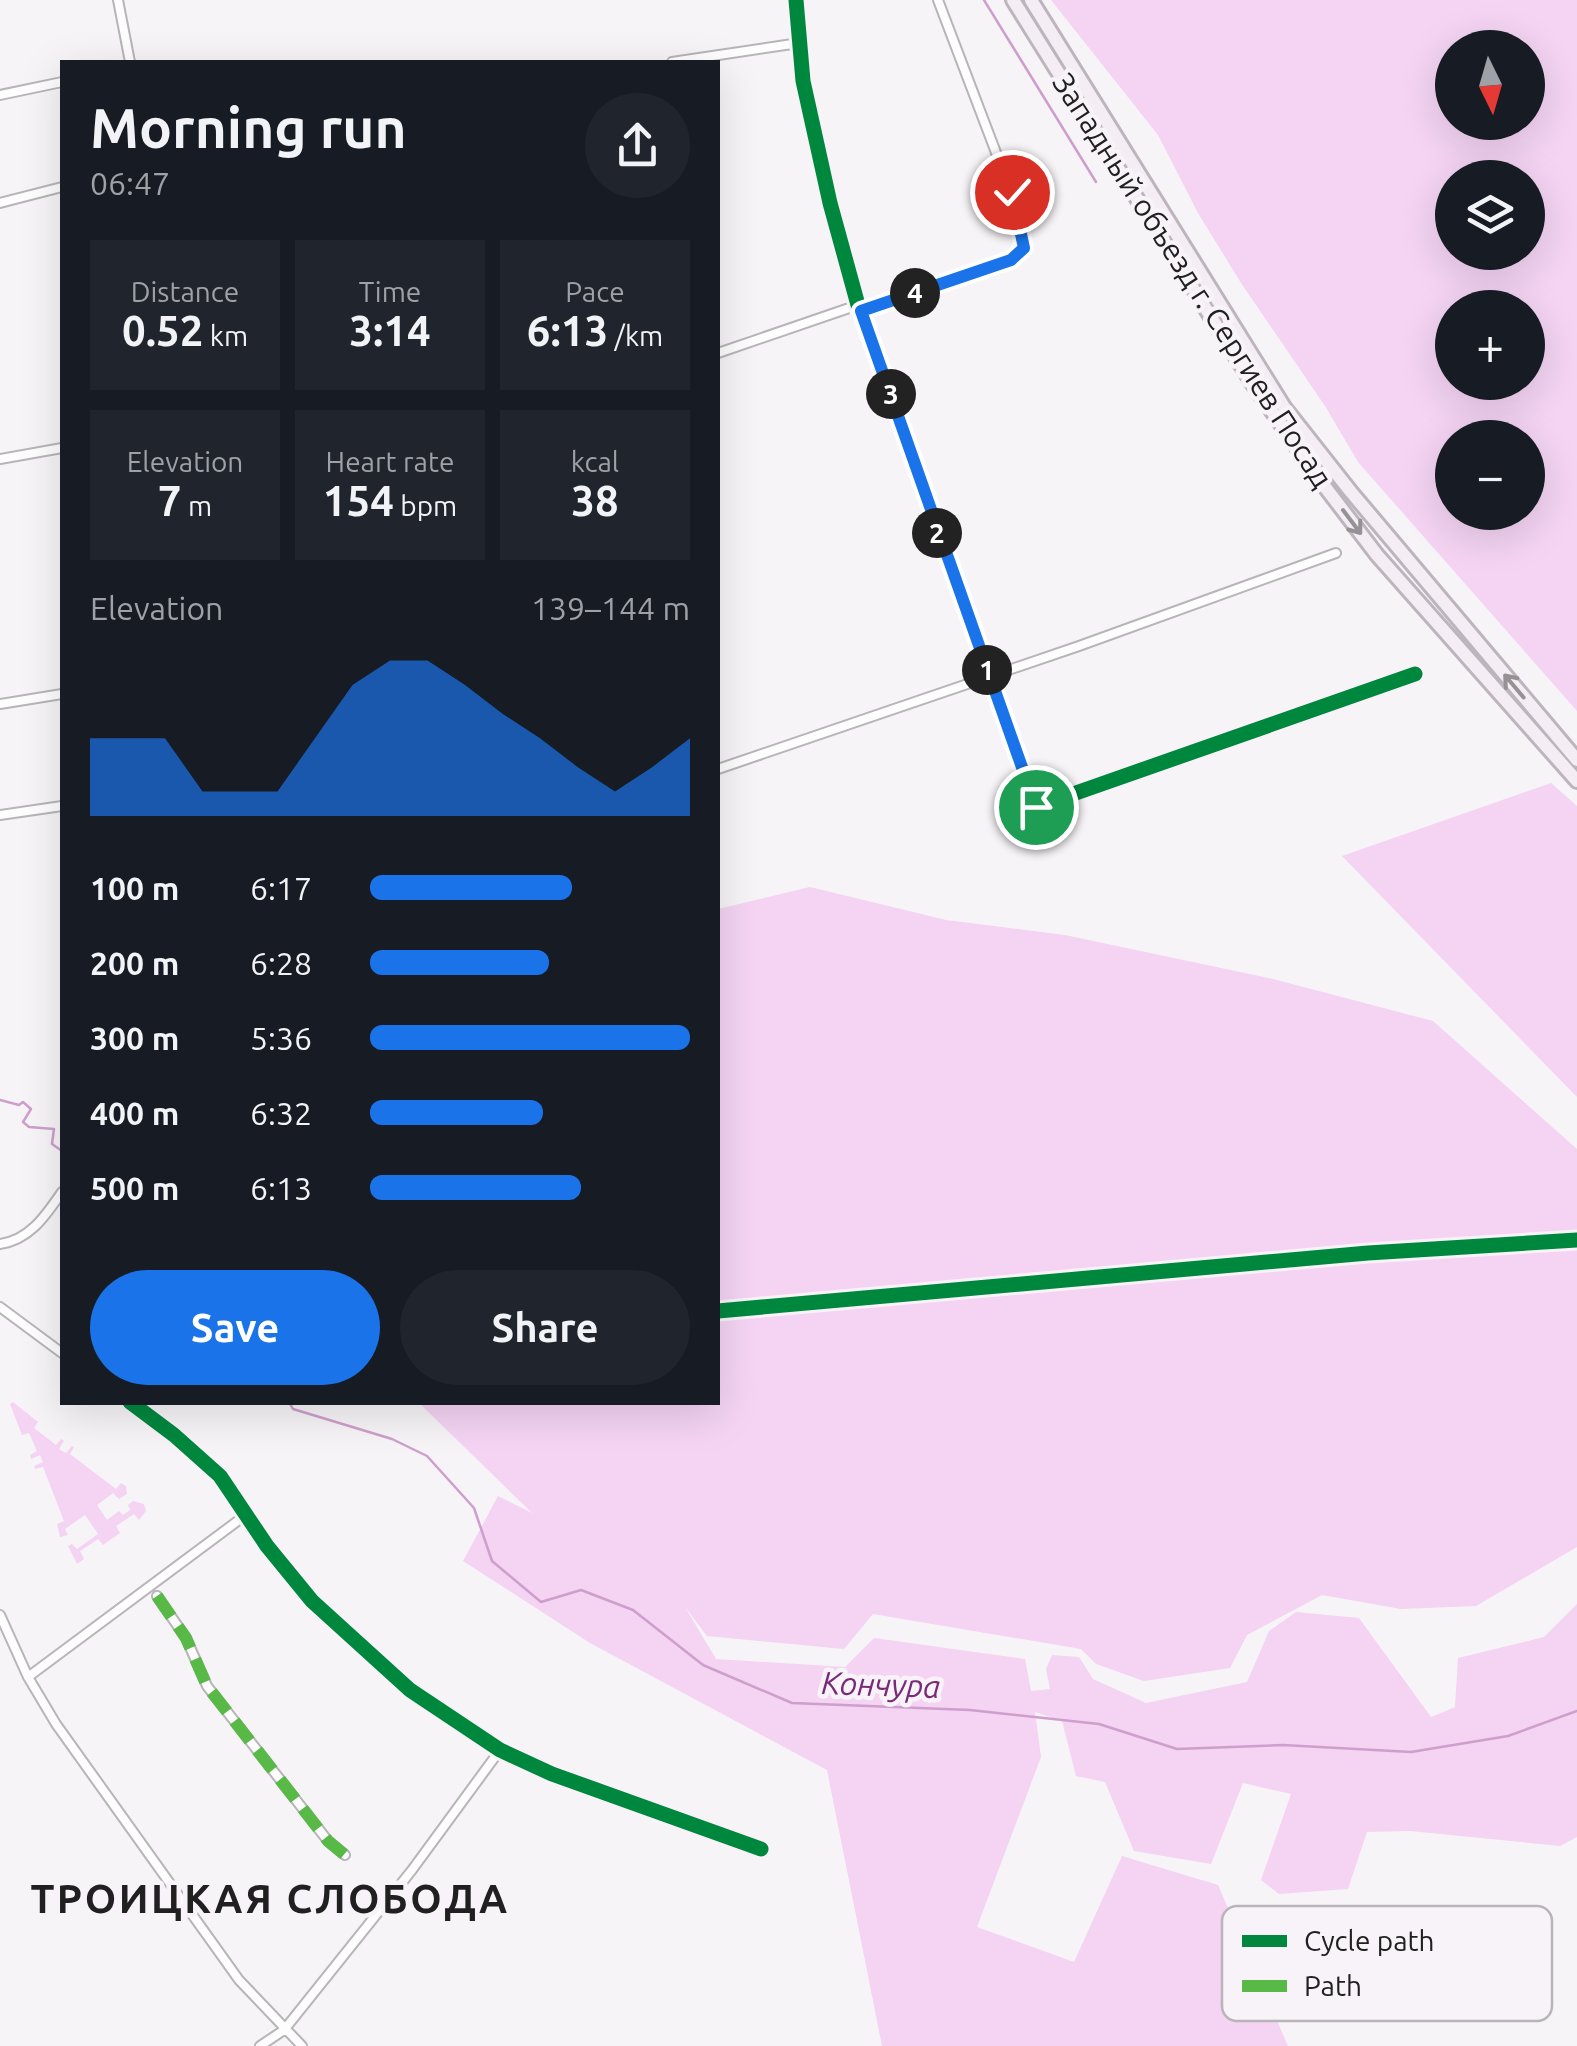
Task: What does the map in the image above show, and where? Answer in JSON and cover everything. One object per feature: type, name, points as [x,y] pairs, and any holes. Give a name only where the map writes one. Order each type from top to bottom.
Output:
[{"type":"main road","name":"Западный объезд г. Сергиев Посад","points":[[1013,0],[1250,381],[1319,480],[1377,555],[1577,782]]},
{"type":"main road","name":"Западный объезд г. Сергиев Посад","points":[[1031,0],[1284,407],[1577,760]]},
{"type":"street","points":[[118,0],[130,60]]},
{"type":"street","points":[[796,0],[804,81],[830,202],[860,308],[1036,807],[1415,674]]},
{"type":"street","points":[[720,353],[1011,260],[1024,248],[1012,192],[938,0]]},
{"type":"street","points":[[685,60],[799,43]]},
{"type":"street","points":[[0,96],[60,82]]},
{"type":"street","points":[[0,203],[60,188]]},
{"type":"street","points":[[0,459],[60,448]]},
{"type":"street","points":[[720,768],[1336,553]]},
{"type":"street","points":[[0,704],[60,694]]},
{"type":"street","points":[[0,814],[60,806]]},
{"type":"street","points":[[0,1244],[13,1242],[38,1225],[60,1195]]},
{"type":"street","points":[[720,1312],[1368,1254],[1577,1240]]},
{"type":"street","points":[[0,1308],[60,1352]]},
{"type":"street","points":[[134,1405],[220,1476],[267,1546],[342,1631],[410,1690],[500,1750],[604,1795],[761,1850]]},
{"type":"street","points":[[28,1677],[247,1514]]},
{"type":"street","points":[[157,1596],[186,1638],[207,1686],[328,1841],[345,1855]]},
{"type":"street","points":[[0,1615],[28,1677],[56,1724],[239,1980],[302,2046]]},
{"type":"street","points":[[260,2046],[284,2030],[412,1870],[500,1750]]},
{"type":"shaded area","points":[[1051,0],[1577,0],[1577,711],[1358,462],[1198,213],[1158,135]]},
{"type":"shaded area","points":[[1551,783],[1577,806],[1577,1097],[1342,856]]},
{"type":"shaded area","points":[[810,887],[946,920],[1065,935],[1273,979],[1433,1021],[1577,1149],[1577,1547],[1476,1606],[1401,1609],[1322,1595],[1247,1635],[1230,1668],[1144,1681],[1096,1664],[1081,1649],[873,1614],[844,1649],[707,1636],[685,1607],[716,1659],[845,1667],[874,1638],[1025,1659],[1031,1691],[1050,1689],[1046,1669],[1052,1655],[1079,1657],[1093,1679],[1146,1703],[1247,1682],[1269,1631],[1296,1612],[1359,1618],[1431,1717],[1455,1707],[1458,1658],[1544,1637],[1577,1604],[1577,1837],[1560,1846],[1410,1831],[1367,1832],[1348,1889],[1279,1894],[1261,1880],[1291,1794],[1243,1783],[1211,1864],[1134,1851],[1105,1782],[1076,1776],[1062,1721],[1035,1712],[1041,1757],[977,1927],[1074,1962],[1122,1856],[1218,1885],[1227,1906],[1222,1906],[1222,2021],[1277,2021],[1288,2046],[882,2046],[827,1770],[590,1643],[463,1561],[498,1496],[532,1513],[421,1405],[720,1405],[720,909]]},
{"type":"shaded area","points":[[13,1402],[38,1422],[34,1428],[56,1445],[61,1439],[64,1441],[59,1449],[66,1453],[74,1447],[70,1454],[116,1489],[121,1483],[126,1486],[127,1494],[119,1499],[113,1493],[97,1505],[107,1520],[119,1511],[123,1515],[130,1510],[128,1505],[133,1501],[144,1504],[146,1511],[139,1520],[134,1514],[116,1526],[120,1533],[103,1545],[98,1539],[80,1551],[84,1559],[77,1564],[68,1546],[72,1544],[77,1549],[98,1534],[85,1515],[65,1529],[68,1535],[60,1537],[57,1524],[64,1521],[43,1467],[35,1469],[43,1462],[40,1455],[31,1459],[30,1455],[37,1451],[29,1433],[22,1435],[10,1404]]},
{"type":"waterway","points":[[984,0],[1096,182]]},
{"type":"waterway","name":"Кончура","points":[[0,1100],[19,1105],[23,1102],[31,1109],[23,1122],[29,1127],[54,1129],[52,1144],[60,1150]]},
{"type":"waterway","name":"Кончура","points":[[291,1405],[293,1409],[392,1439],[427,1456],[474,1508],[492,1561],[541,1602],[581,1590],[633,1610],[703,1665],[792,1703],[970,1710],[1099,1724],[1177,1749],[1283,1745],[1411,1752],[1508,1736],[1577,1711]]},
{"type":"marked path","points":[[157,1596],[186,1638],[207,1686],[328,1841],[345,1855]]},
{"type":"cycle path","points":[[796,0],[803,81],[858,305],[1036,807],[1415,674]]},
{"type":"cycle path","points":[[720,1311],[1368,1253],[1577,1240]]},
{"type":"cycle path","points":[[134,1405],[220,1476],[267,1546],[312,1601],[410,1690],[500,1750],[552,1774],[761,1849]]},
{"type":"district","name":"ТРОИЦКАЯ СЛОБОДА","points":[[270,1898]]},
{"type":"route","points":[[1012,192],[1024,248],[1011,260],[861,311],[1036,807]]}]
